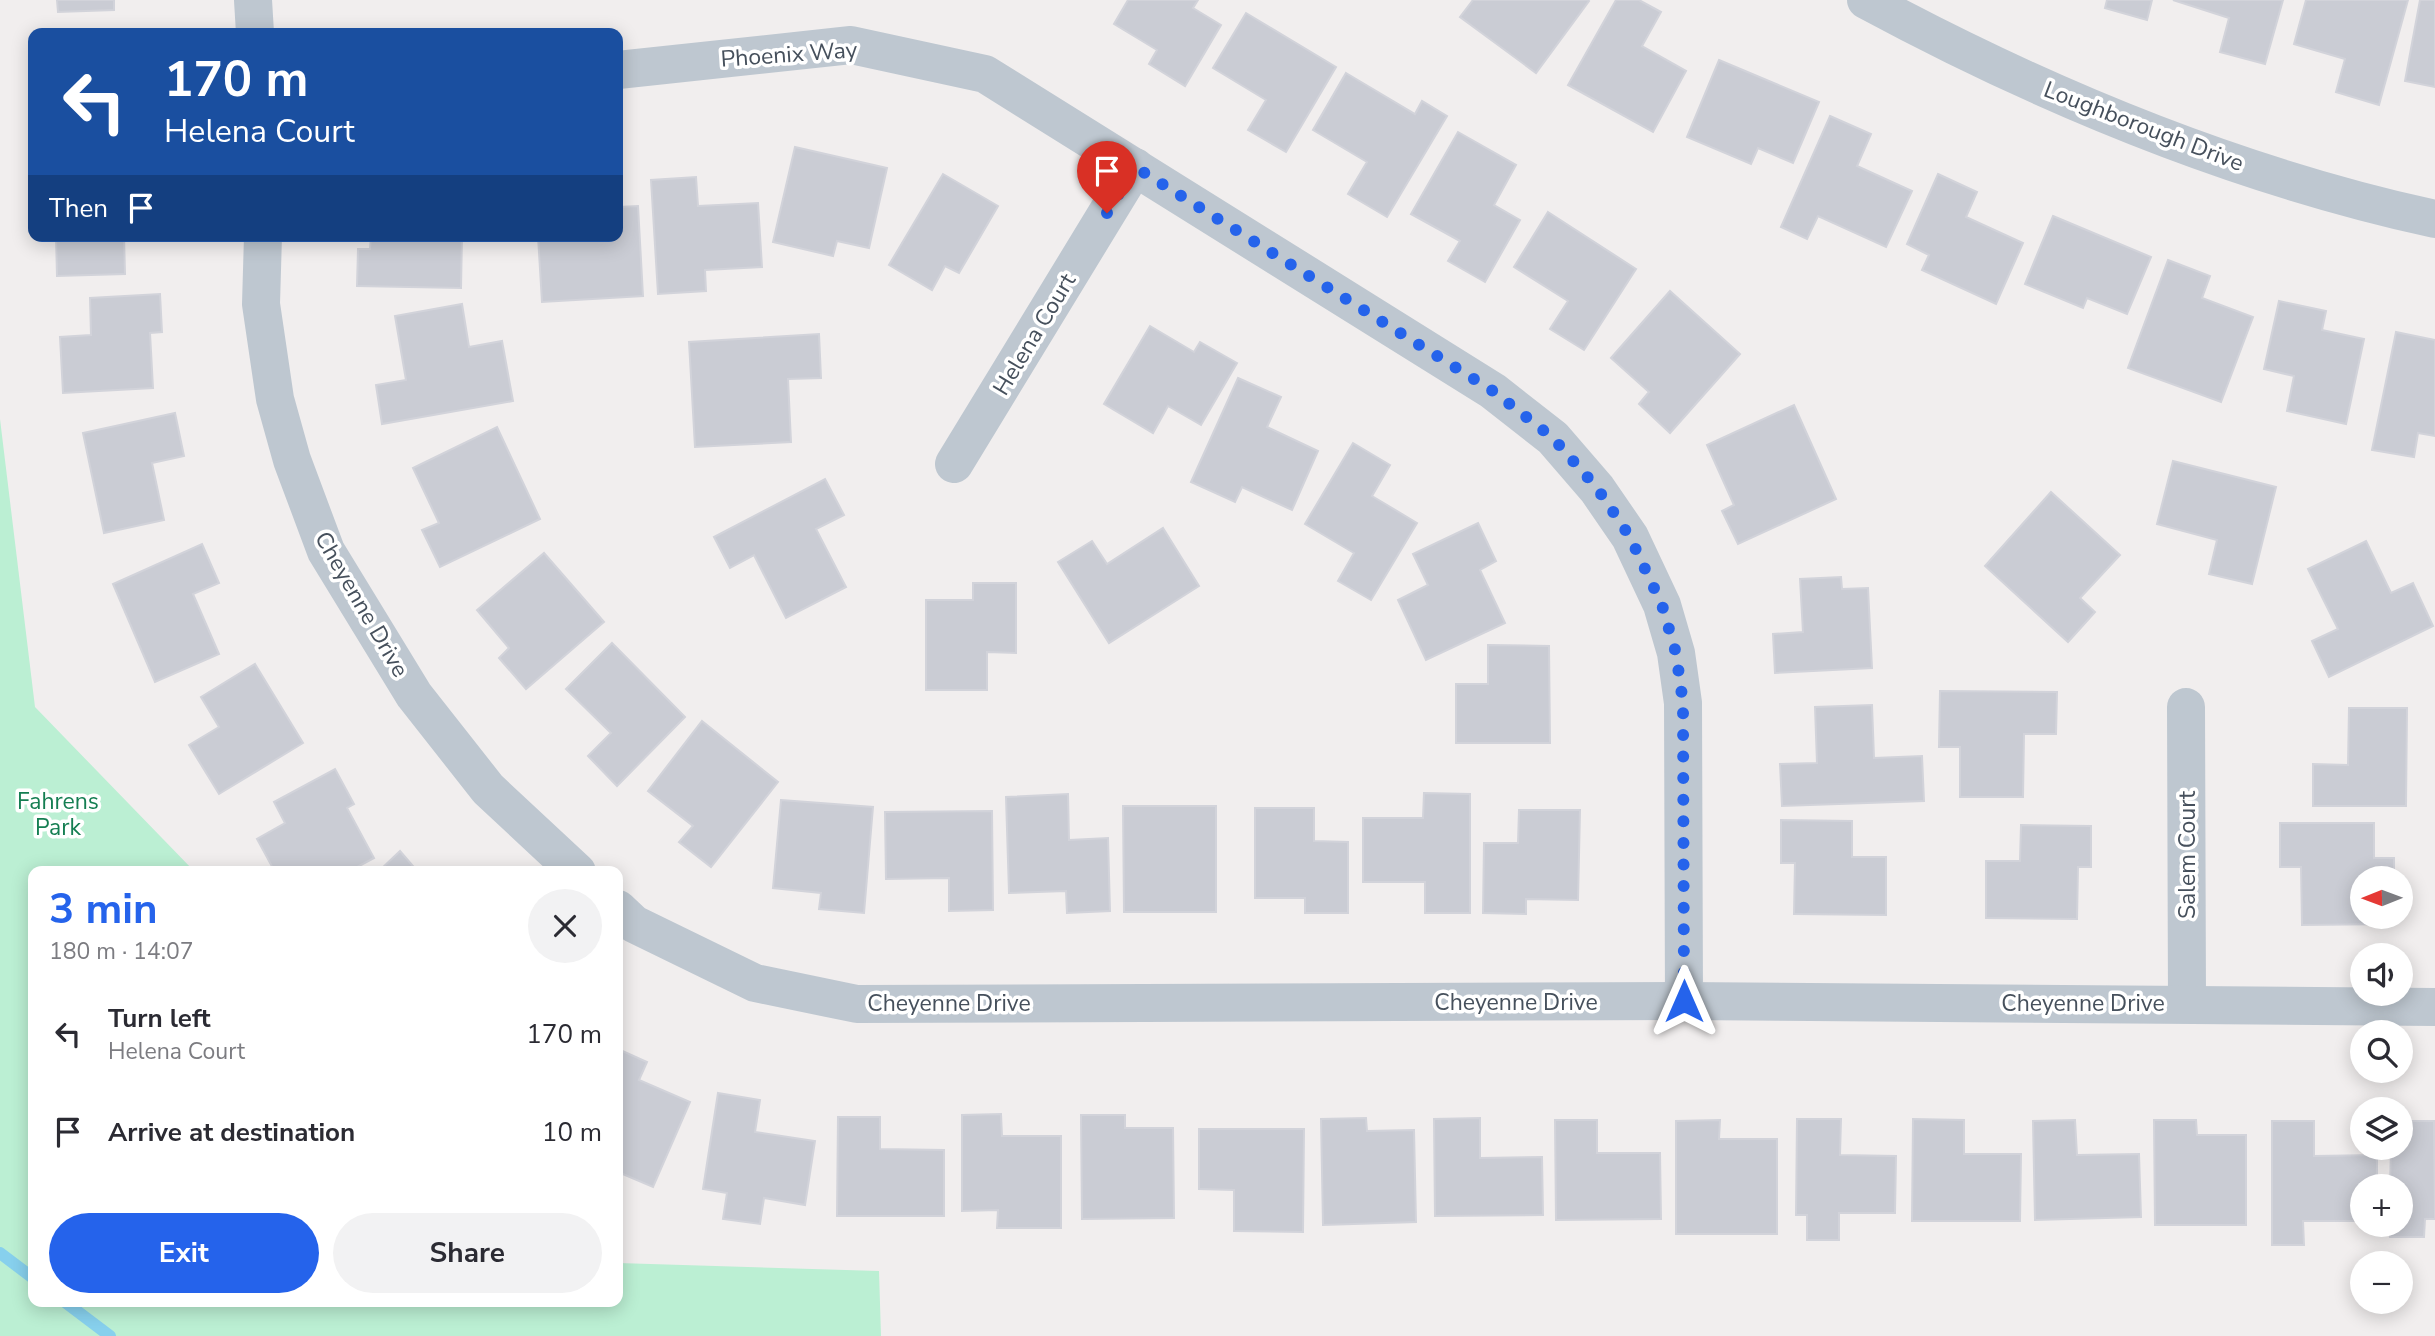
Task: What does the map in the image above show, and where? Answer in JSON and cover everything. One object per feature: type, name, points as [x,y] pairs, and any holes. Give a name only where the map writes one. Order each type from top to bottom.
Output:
[{"type":"street","points":[[253,0],[255,28]]},
{"type":"street","name":"Loughborough Drive","points":[[1866,0],[1942,41],[2098,114],[2235,163],[2385,208],[2435,219]]},
{"type":"street","name":"Phoenix Way","points":[[623,69],[851,45],[985,74],[1493,391],[1553,438],[1597,488],[1630,537],[1662,605],[1676,653],[1683,703],[1684,1001]]},
{"type":"street","name":"Helena Court","points":[[954,464],[1135,167]]},
{"type":"street","name":"Cheyenne Drive","points":[[263,242],[261,304],[275,399],[292,460],[326,551],[414,695],[488,789],[571,866]]},
{"type":"street","name":"Salem Court","points":[[2186,707],[2187,1003]]},
{"type":"street","name":"Cheyenne Drive","points":[[623,914],[634,924],[755,983],[857,1004],[1684,1001],[2435,1007]]},
{"type":"green space","name":"Fahrens Park","points":[[0,419],[35,707],[189,866],[28,866],[28,1307],[623,1307],[623,1263],[879,1271],[881,1336],[0,1336]]},
{"type":"building","points":[[57,0],[114,0],[114,10],[58,12]]},
{"type":"building","points":[[1128,0],[1198,0],[1193,8],[1221,25],[1185,86],[1149,64],[1157,50],[1114,24]]},
{"type":"building","points":[[1473,0],[1589,1],[1536,73],[1460,17]]},
{"type":"building","points":[[1616,0],[1639,0],[1661,12],[1642,46],[1686,71],[1653,132],[1568,85]]},
{"type":"building","points":[[2107,0],[2152,0],[2147,20],[2105,8]]},
{"type":"building","points":[[2173,0],[2283,0],[2265,64],[2220,52],[2229,18]]},
{"type":"building","points":[[2306,0],[2408,0],[2379,105],[2336,92],[2345,59],[2294,44]]},
{"type":"building","points":[[2420,0],[2435,0],[2435,87],[2405,81]]},
{"type":"building","points":[[1246,13],[1336,67],[1286,152],[1248,130],[1266,100],[1213,68]]},
{"type":"building","points":[[1719,60],[1819,102],[1793,163],[1758,148],[1751,164],[1687,137]]},
{"type":"building","points":[[1346,73],[1415,114],[1422,101],[1447,116],[1387,217],[1348,194],[1367,162],[1313,130]]},
{"type":"building","points":[[1830,116],[1871,134],[1857,166],[1912,191],[1886,247],[1818,216],[1807,239],[1781,227]]},
{"type":"building","points":[[1458,132],[1516,165],[1494,205],[1520,220],[1485,282],[1448,261],[1460,241],[1411,214]]},
{"type":"building","points":[[795,147],[887,168],[869,248],[837,241],[833,256],[773,242]]},
{"type":"building","points":[[943,174],[998,206],[959,273],[945,266],[932,290],[889,265]]},
{"type":"building","points":[[1938,174],[1977,192],[1966,217],[2023,243],[1996,304],[1922,270],[1929,255],[1907,244]]},
{"type":"building","points":[[696,177],[698,206],[758,203],[762,267],[705,270],[706,291],[658,294],[651,180]]},
{"type":"building","points":[[638,206],[643,296],[542,302],[538,242],[623,242],[623,207]]},
{"type":"building","points":[[1548,212],[1636,269],[1584,350],[1550,329],[1568,301],[1514,267]]},
{"type":"building","points":[[2053,216],[2151,257],[2127,314],[2087,298],[2083,308],[2025,284]]},
{"type":"building","points":[[56,242],[124,242],[125,274],[57,276]]},
{"type":"building","points":[[371,242],[462,242],[461,288],[357,286],[358,249],[370,249]]},
{"type":"building","points":[[2168,260],[2210,276],[2202,298],[2253,317],[2221,402],[2128,368]]},
{"type":"building","points":[[1670,291],[1740,354],[1670,433],[1639,404],[1649,392],[1611,358]]},
{"type":"building","points":[[160,294],[162,332],[150,333],[153,388],[63,393],[60,337],[91,335],[90,298]]},
{"type":"building","points":[[2279,301],[2326,311],[2322,330],[2364,339],[2346,424],[2287,411],[2294,376],[2264,369]]},
{"type":"building","points":[[462,304],[469,347],[502,341],[513,401],[382,424],[376,385],[406,380],[395,316]]},
{"type":"building","points":[[1150,326],[1194,352],[1200,342],[1237,363],[1201,425],[1168,406],[1153,433],[1104,404]]},
{"type":"building","points":[[2396,332],[2435,340],[2435,436],[2418,433],[2414,457],[2372,450]]},
{"type":"building","points":[[819,334],[821,378],[788,379],[791,442],[695,447],[689,342]]},
{"type":"building","points":[[1238,378],[1281,397],[1267,427],[1318,451],[1292,510],[1242,487],[1235,502],[1191,482]]},
{"type":"building","points":[[1794,405],[1836,499],[1738,544],[1722,511],[1734,505],[1707,445]]},
{"type":"building","points":[[175,413],[184,456],[152,463],[164,520],[104,533],[83,433]]},
{"type":"building","points":[[497,427],[540,519],[440,567],[422,530],[439,523],[413,468]]},
{"type":"building","points":[[1353,443],[1390,465],[1372,496],[1417,523],[1371,600],[1338,581],[1354,553],[1305,524]]},
{"type":"building","points":[[2173,461],[2276,487],[2252,584],[2209,574],[2217,540],[2157,524]]},
{"type":"building","points":[[825,479],[844,515],[816,529],[846,587],[786,618],[754,555],[730,568],[714,537]]},
{"type":"building","points":[[2051,492],[2120,555],[2080,598],[2095,612],[2068,642],[1985,566]]},
{"type":"building","points":[[1478,523],[1496,561],[1480,570],[1505,623],[1426,660],[1398,600],[1428,585],[1413,554]]},
{"type":"building","points":[[1163,528],[1199,586],[1109,643],[1058,562],[1092,541],[1107,564]]},
{"type":"building","points":[[2366,541],[2391,593],[2413,583],[2433,626],[2329,677],[2312,641],[2338,629],[2308,569]]},
{"type":"building","points":[[202,544],[219,583],[193,594],[219,654],[155,682],[113,584]]},
{"type":"building","points":[[544,553],[604,622],[526,689],[499,658],[509,648],[477,610]]},
{"type":"building","points":[[1841,577],[1842,589],[1868,588],[1872,668],[1775,673],[1773,634],[1803,632],[1800,579]]},
{"type":"building","points":[[973,583],[1016,583],[1016,653],[987,652],[987,690],[926,690],[926,600],[973,600]]},
{"type":"building","points":[[612,643],[685,717],[617,786],[588,756],[611,733],[566,689]]},
{"type":"building","points":[[1488,645],[1549,646],[1550,743],[1456,743],[1456,684],[1488,684]]},
{"type":"building","points":[[255,664],[303,743],[219,794],[189,745],[219,727],[201,697]]},
{"type":"building","points":[[1940,691],[2057,692],[2056,734],[2024,734],[2023,797],[1960,797],[1960,747],[1939,747]]},
{"type":"building","points":[[1872,705],[1874,758],[1922,756],[1924,801],[1782,806],[1780,764],[1817,763],[1815,707]]},
{"type":"building","points":[[2349,708],[2407,708],[2406,806],[2313,806],[2313,764],[2348,765]]},
{"type":"building","points":[[702,721],[778,782],[711,867],[679,842],[693,826],[648,791]]},
{"type":"building","points":[[335,769],[354,804],[347,808],[374,858],[359,866],[272,866],[257,839],[285,823],[274,802]]},
{"type":"building","points":[[1424,793],[1470,794],[1470,913],[1425,913],[1425,882],[1363,882],[1363,818],[1423,818]]},
{"type":"building","points":[[1068,794],[1069,840],[1108,838],[1110,911],[1067,913],[1066,891],[1009,893],[1006,797]]},
{"type":"building","points":[[781,800],[873,807],[864,913],[819,909],[821,893],[773,888]]},
{"type":"building","points":[[1123,806],[1216,806],[1216,912],[1124,912]]},
{"type":"building","points":[[1255,808],[1314,808],[1314,841],[1348,842],[1348,913],[1305,913],[1305,898],[1255,898]]},
{"type":"building","points":[[1519,810],[1580,810],[1578,900],[1526,899],[1526,914],[1483,913],[1484,843],[1518,843]]},
{"type":"building","points":[[992,811],[993,910],[949,911],[949,878],[886,879],[885,812]]},
{"type":"building","points":[[1781,820],[1852,821],[1852,857],[1886,857],[1886,915],[1794,914],[1795,863],[1781,863]]},
{"type":"building","points":[[2280,823],[2374,823],[2374,858],[2394,858],[2394,866],[2350,866],[2350,924],[2302,925],[2301,867],[2280,867]]},
{"type":"building","points":[[2021,825],[2091,826],[2091,867],[2078,867],[2077,919],[1986,918],[1986,861],[2020,861]]},
{"type":"building","points":[[400,851],[413,866],[384,866]]},
{"type":"building","points":[[623,1051],[647,1062],[639,1080],[690,1102],[653,1187],[623,1174]]},
{"type":"building","points":[[718,1093],[760,1100],[755,1132],[815,1141],[805,1205],[764,1198],[760,1224],[723,1219],[727,1193],[703,1189]]},
{"type":"building","points":[[1001,1114],[1002,1136],[1061,1136],[1061,1228],[997,1228],[998,1210],[962,1211],[962,1115]]},
{"type":"building","points":[[1081,1115],[1125,1115],[1125,1128],[1173,1128],[1174,1218],[1082,1219]]},
{"type":"building","points":[[838,1117],[880,1117],[880,1149],[944,1150],[944,1216],[837,1216]]},
{"type":"building","points":[[1366,1118],[1367,1131],[1414,1130],[1416,1222],[1323,1225],[1321,1119]]},
{"type":"building","points":[[1480,1118],[1480,1158],[1542,1157],[1543,1215],[1435,1216],[1434,1119]]},
{"type":"building","points":[[1797,1119],[1841,1119],[1840,1155],[1896,1156],[1895,1213],[1839,1213],[1839,1240],[1807,1240],[1807,1215],[1796,1215]]},
{"type":"building","points":[[1913,1119],[1964,1120],[1964,1154],[2021,1154],[2020,1221],[1912,1221]]},
{"type":"building","points":[[1555,1120],[1597,1120],[1597,1153],[1660,1153],[1661,1219],[1556,1220]]},
{"type":"building","points":[[1720,1120],[1719,1139],[1777,1139],[1777,1234],[1676,1234],[1676,1121]]},
{"type":"building","points":[[2075,1120],[2077,1155],[2139,1154],[2141,1217],[2035,1220],[2033,1121]]},
{"type":"building","points":[[2154,1120],[2196,1120],[2197,1135],[2246,1135],[2246,1225],[2155,1225]]},
{"type":"building","points":[[2272,1121],[2314,1121],[2314,1156],[2350,1155],[2350,1160],[2377,1160],[2377,1174],[2350,1174],[2350,1221],[2303,1221],[2304,1245],[2272,1245]]},
{"type":"building","points":[[2413,1121],[2434,1121],[2435,1219],[2425,1219],[2424,1237],[2413,1237],[2413,1174],[2390,1174],[2391,1160],[2413,1160]]},
{"type":"building","points":[[1199,1129],[1304,1129],[1303,1232],[1234,1231],[1234,1190],[1199,1189]]},
{"type":"waterway","points":[[0,1253],[28,1274]]},
{"type":"waterway","points":[[72,1307],[110,1336]]},
{"type":"route","points":[[1107,213],[1135,167],[1493,391],[1553,438],[1597,488],[1630,537],[1662,605],[1676,653],[1683,703],[1684,1001]]}]
